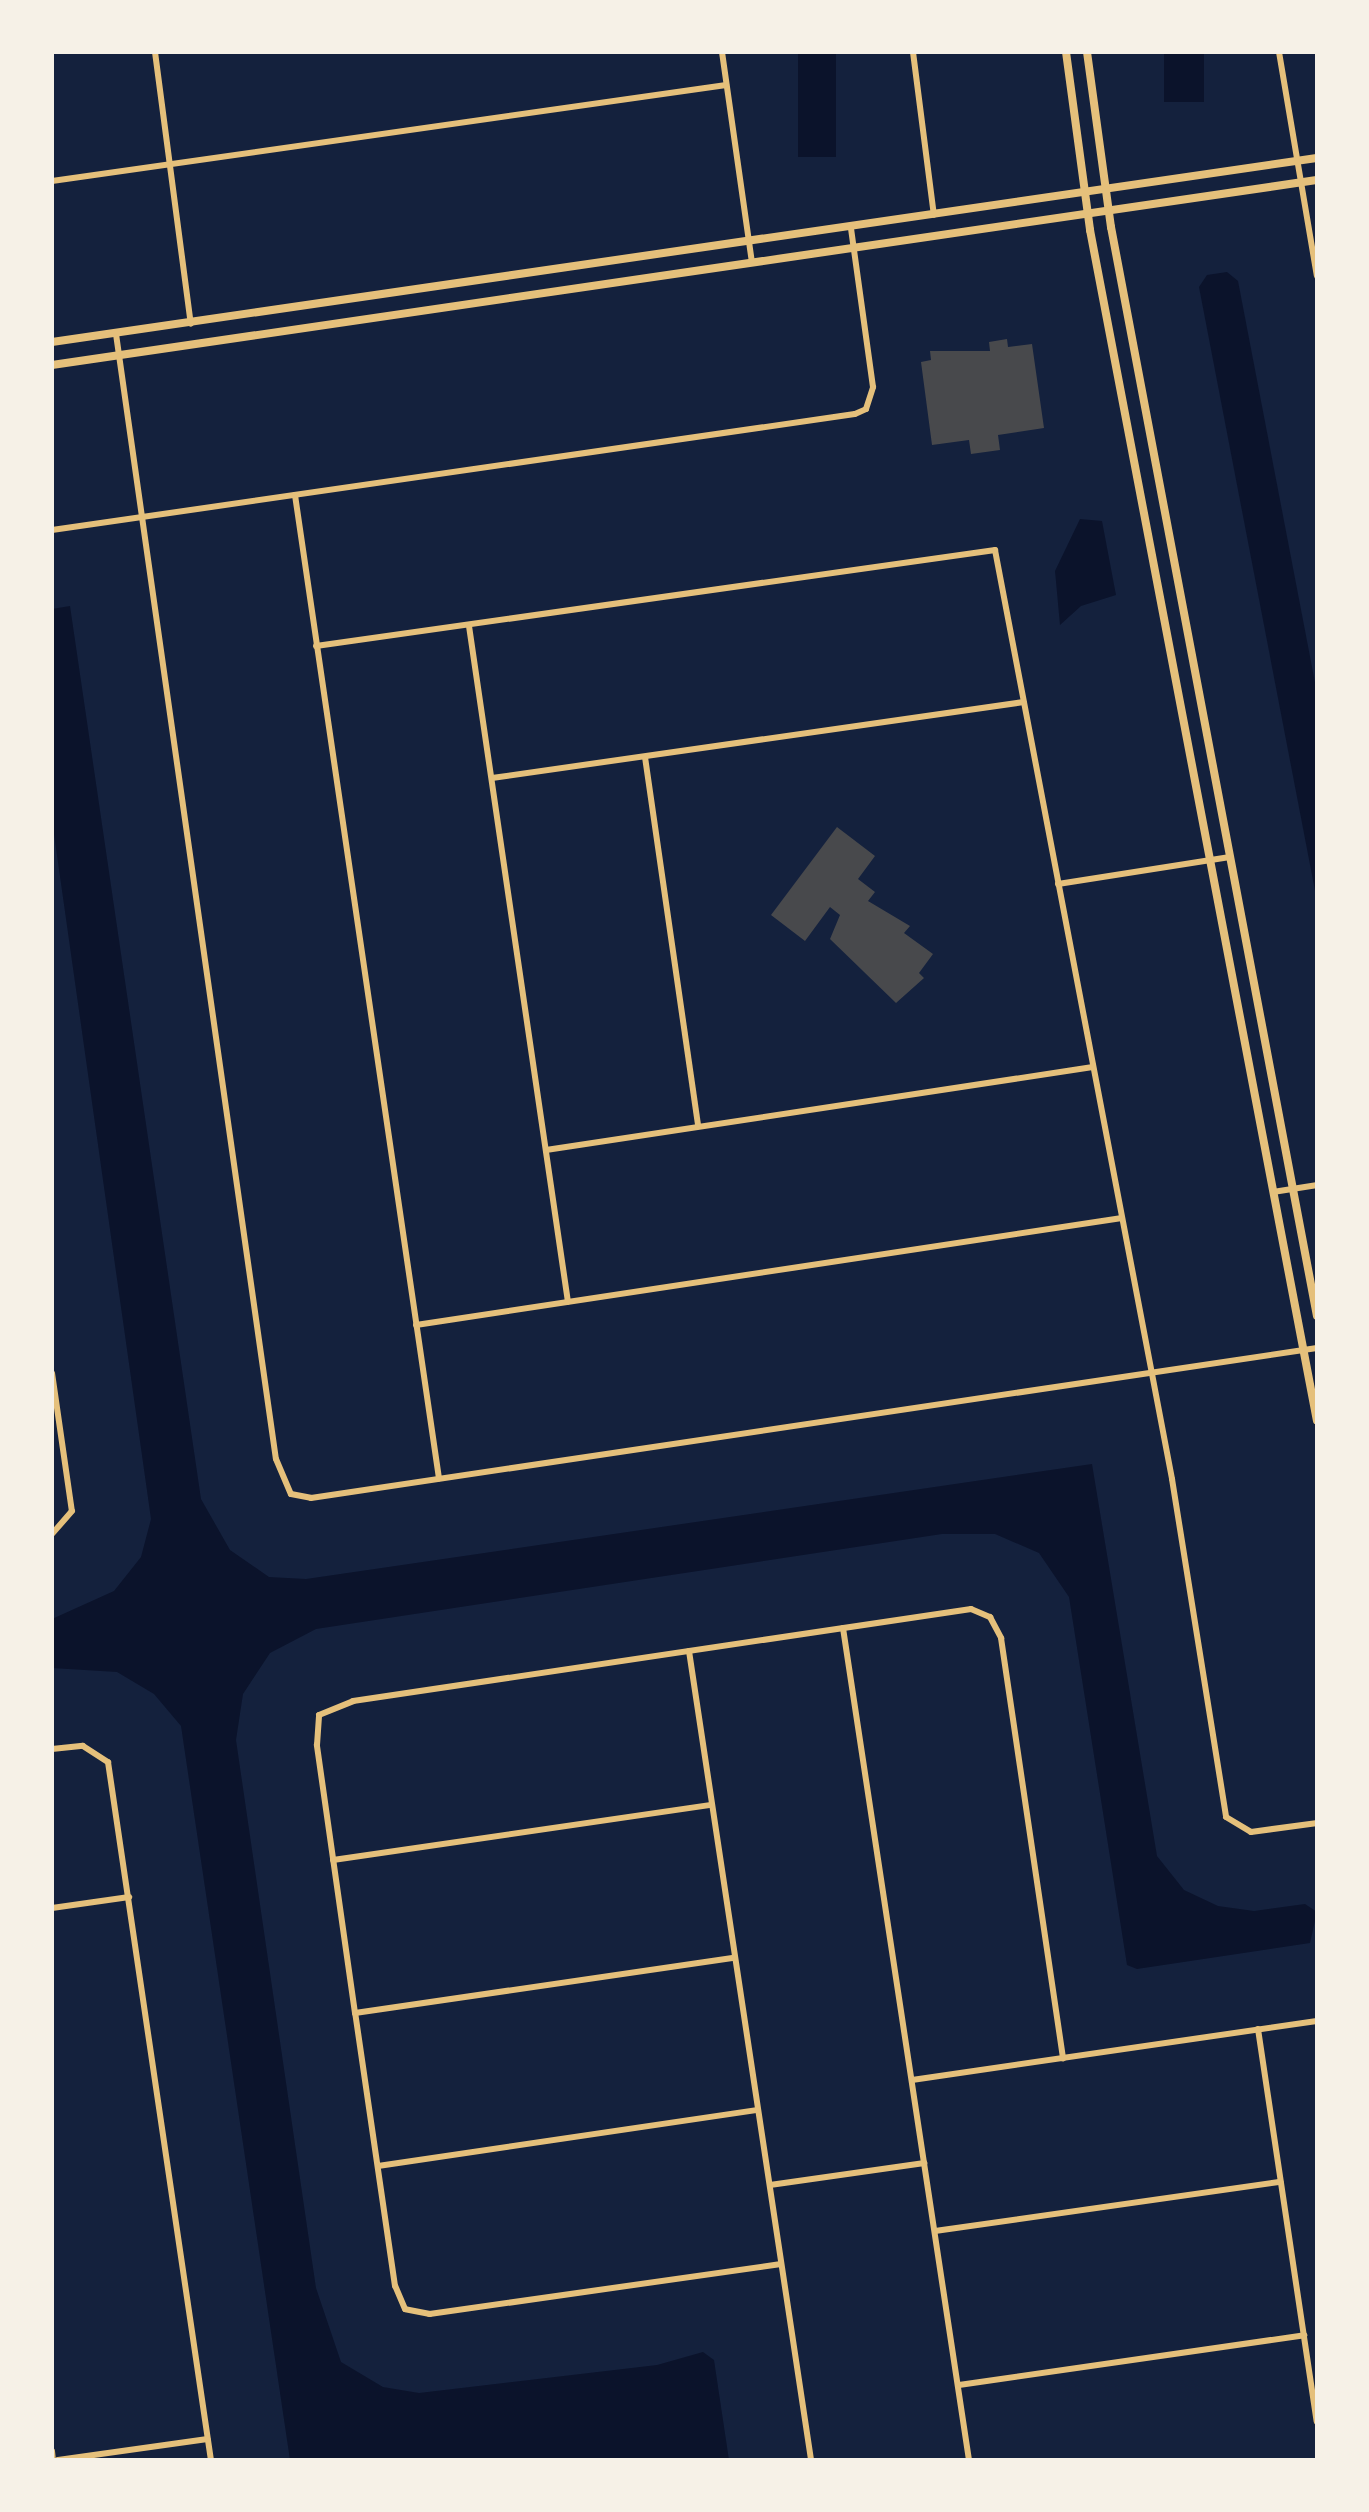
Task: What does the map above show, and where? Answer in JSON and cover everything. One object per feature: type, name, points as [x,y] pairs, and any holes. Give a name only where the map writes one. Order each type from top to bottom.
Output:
[{"type":"street","points":[[155,52],[191,324]]},
{"type":"street","points":[[722,52],[752,263]]},
{"type":"street","points":[[913,52],[935,217]]},
{"type":"street","points":[[1066,52],[1088,215],[1317,1421]]},
{"type":"street","points":[[1087,52],[1108,212],[1317,1316]]},
{"type":"street","points":[[1279,52],[1293,162],[1317,276]]},
{"type":"street","points":[[52,181],[726,85]]},
{"type":"street","points":[[52,342],[935,217],[1317,158]]},
{"type":"street","points":[[52,365],[1317,180]]},
{"type":"street","points":[[52,530],[855,414],[866,409],[873,387],[851,229]]},
{"type":"street","points":[[116,334],[276,1459],[291,1494],[311,1498],[1317,1348]]},
{"type":"street","points":[[295,495],[439,1479]]},
{"type":"street","points":[[316,646],[995,550],[1152,1372],[1233,1827],[1251,1832],[1317,1823]]},
{"type":"street","points":[[469,626],[568,1302]]},
{"type":"street","points":[[492,778],[1024,702]]},
{"type":"street","points":[[645,757],[698,1126]]},
{"type":"street","points":[[1058,884],[1230,857]]},
{"type":"street","points":[[546,1150],[1093,1067]]},
{"type":"street","points":[[1273,1192],[1317,1185]]},
{"type":"street","points":[[416,1325],[1122,1218]]},
{"type":"street","points":[[52,1377],[72,1511],[67,1525],[52,1534]]},
{"type":"street","points":[[781,2264],[430,2314],[405,2309],[395,2286],[355,2013],[315,1731],[319,1715],[353,1701],[971,1609],[990,1617],[1001,1638],[1063,2058]]},
{"type":"street","points":[[843,1628],[969,2460]]},
{"type":"street","points":[[689,1651],[811,2460]]},
{"type":"street","points":[[52,1749],[83,1746],[101,1752],[112,1780],[211,2460]]},
{"type":"street","points":[[333,1860],[711,1805]]},
{"type":"street","points":[[52,1908],[129,1897]]},
{"type":"street","points":[[355,2013],[734,1958]]},
{"type":"street","points":[[912,2080],[1317,2021]]},
{"type":"street","points":[[1258,2029],[1317,2422]]},
{"type":"street","points":[[378,2166],[758,2110]]},
{"type":"street","points":[[770,2185],[924,2163]]},
{"type":"street","points":[[935,2231],[1281,2182]]},
{"type":"street","points":[[959,2385],[1304,2335]]},
{"type":"street","points":[[52,2451],[56,2460],[208,2439]]},
{"type":"water","points":[[798,52],[836,52],[836,157],[798,157]]},
{"type":"water","points":[[1164,52],[1204,52],[1204,102],[1164,102]]},
{"type":"water","points":[[1227,272],[1238,281],[1317,693],[1317,901],[1199,287],[1207,275]]},
{"type":"water","points":[[1080,519],[1102,521],[1116,595],[1081,606],[1060,625],[1055,571]]},
{"type":"water","points":[[70,606],[201,1499],[230,1550],[269,1577],[306,1579],[1092,1464],[1157,1856],[1184,1890],[1218,1906],[1254,1911],[1305,1904],[1317,1912],[1310,1943],[1137,1969],[1127,1965],[1069,1597],[1039,1553],[995,1534],[942,1534],[316,1629],[270,1653],[243,1694],[236,1740],[316,2288],[341,2362],[383,2387],[419,2393],[657,2365],[703,2352],[714,2360],[729,2460],[290,2460],[181,1726],[154,1694],[117,1672],[52,1668],[52,1619],[114,1591],[141,1557],[151,1519],[52,820],[52,609]]},
{"type":"building","points":[[1007,339],[1008,347],[1032,344],[1044,428],[998,435],[1000,450],[971,454],[969,440],[932,445],[921,362],[931,360],[930,351],[990,351],[989,342]]},
{"type":"building","points":[[837,827],[875,856],[858,879],[875,892],[868,901],[910,926],[904,933],[933,954],[919,973],[924,978],[896,1003],[830,939],[840,915],[830,907],[805,941],[771,915]]}]
